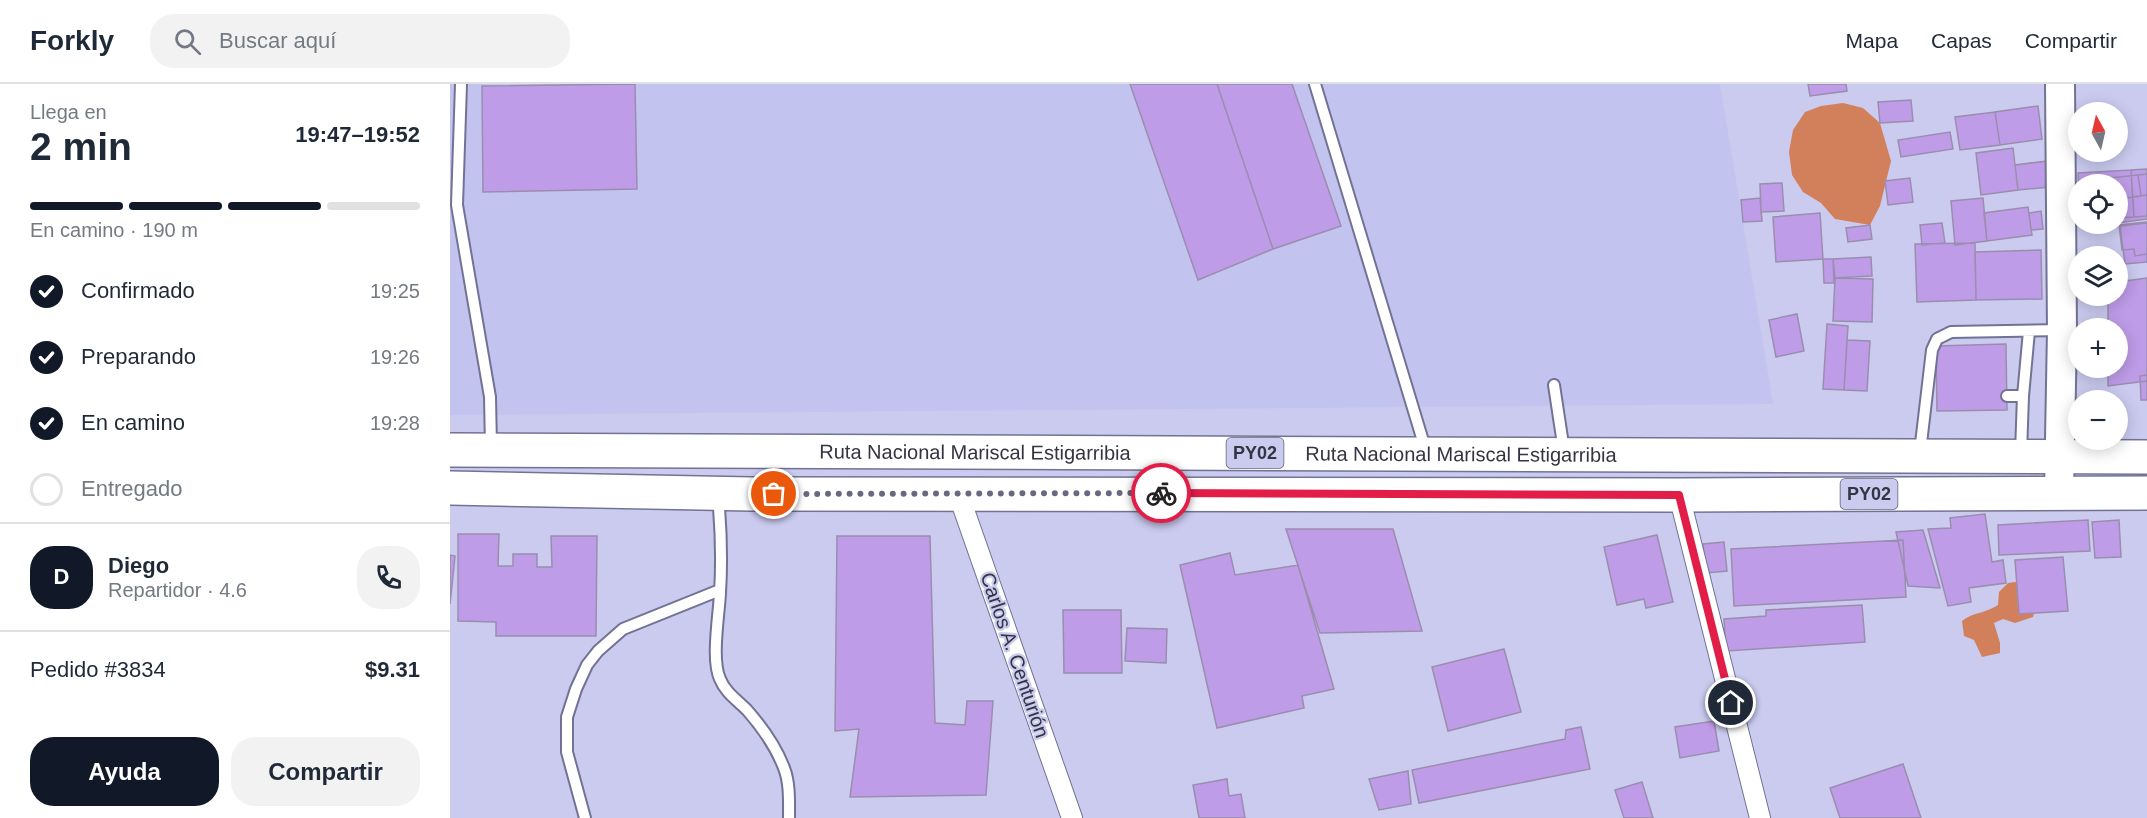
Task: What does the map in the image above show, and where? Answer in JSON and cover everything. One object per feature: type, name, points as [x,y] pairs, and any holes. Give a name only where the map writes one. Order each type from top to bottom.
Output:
[{"type":"highway","name":"Ruta Nacional Mariscal Estigarribia","points":[[450,450],[2147,457]]},
{"type":"highway","name":"Ruta Nacional Mariscal Estigarribia","points":[[450,488],[718,493],[1679,495],[2147,493]]},
{"type":"main road","points":[[2059,493],[2062,330],[2060,84]]},
{"type":"street","name":"Carlos A. Centurión","points":[[958,493],[1072,818]]},
{"type":"street","points":[[1679,495],[1760,818]]},
{"type":"lane","points":[[461,84],[458,205],[490,397],[491,450]]},
{"type":"lane","points":[[1315,84],[1426,454]]},
{"type":"lane","points":[[1920,456],[1932,395],[1932,350],[1937,339],[1951,332],[2062,330]]},
{"type":"lane","points":[[2021,456],[2023,396],[2030,331]]},
{"type":"lane","points":[[1554,385],[1565,455]]},
{"type":"lane","points":[[2007,396],[2023,396]]},
{"type":"lane","points":[[718,493],[721,528],[716,656],[719,679],[766,735],[785,769],[789,818]]},
{"type":"lane","points":[[585,818],[567,752],[567,717],[576,688],[587,665],[598,651],[623,629],[720,590]]},
{"type":"shaded area","points":[[450,84],[1720,84],[1773,404],[450,415]]},
{"type":"shaded area","points":[[1843,103],[1863,108],[1880,123],[1891,161],[1880,206],[1870,225],[1835,219],[1821,203],[1803,192],[1792,175],[1789,152],[1793,130],[1805,112],[1821,106]]},
{"type":"shaded area","points":[[2015,582],[2025,588],[2037,605],[2033,617],[2015,623],[2003,619],[1994,623],[2000,643],[2000,653],[1982,657],[1974,640],[1964,636],[1962,621],[1998,605],[1999,592],[2008,583]]},
{"type":"building","points":[[635,84],[637,189],[483,192],[482,86]]},
{"type":"building","points":[[1130,84],[1217,84],[1273,249],[1198,280]]},
{"type":"building","points":[[1217,84],[1292,84],[1341,226],[1273,249]]},
{"type":"building","points":[[1808,84],[1846,84],[1847,91],[1810,96]]},
{"type":"building","points":[[1911,100],[1913,121],[1880,123],[1878,102]]},
{"type":"building","points":[[2038,106],[2042,139],[2000,145],[1995,112]]},
{"type":"building","points":[[1995,112],[2000,145],[1960,150],[1955,117]]},
{"type":"building","points":[[1950,132],[1953,149],[1901,157],[1898,140]]},
{"type":"building","points":[[2013,148],[2018,190],[1981,195],[1976,153]]},
{"type":"building","points":[[2047,161],[2050,187],[2018,190],[2015,165]]},
{"type":"building","points":[[2147,169],[2147,216],[2134,217],[2131,170]]},
{"type":"building","points":[[2131,170],[2134,217],[2128,217],[2128,174],[2078,173]]},
{"type":"building","points":[[2147,174],[2147,195],[2141,196],[2138,175]]},
{"type":"building","points":[[2138,175],[2141,196],[2128,198],[2128,176]]},
{"type":"building","points":[[1910,178],[1913,202],[1888,205],[1885,181]]},
{"type":"building","points":[[1782,183],[1784,211],[1761,212],[1760,184]]},
{"type":"building","points":[[2147,195],[2147,219],[2128,222],[2128,198]]},
{"type":"building","points":[[1760,198],[1762,221],[1743,222],[1741,200]]},
{"type":"building","points":[[1983,198],[1987,241],[1955,245],[1951,201]]},
{"type":"building","points":[[2028,207],[2032,235],[1987,241],[1984,213]]},
{"type":"building","points":[[2041,211],[2043,229],[2031,230],[2029,213]]},
{"type":"building","points":[[1820,213],[1823,259],[1776,262],[1773,217]]},
{"type":"building","points":[[2147,222],[2147,254],[2135,256],[2134,249],[2128,250],[2128,246],[2122,246],[2120,234],[2128,234],[2128,224]]},
{"type":"building","points":[[1942,223],[1945,243],[1922,245],[1920,225]]},
{"type":"building","points":[[2147,223],[2147,262],[2128,264],[2128,246],[2123,246],[2121,234],[2128,234],[2128,225]]},
{"type":"building","points":[[1870,225],[1872,239],[1848,242],[1846,228]]},
{"type":"building","points":[[1975,243],[1976,300],[1917,302],[1915,244]]},
{"type":"building","points":[[2041,250],[2042,299],[1976,300],[1975,252]]},
{"type":"building","points":[[1871,257],[1872,276],[1835,278],[1833,259]]},
{"type":"building","points":[[1823,259],[1833,259],[1834,283],[1824,283]]},
{"type":"building","points":[[1835,278],[1873,279],[1872,322],[1833,321]]},
{"type":"building","points":[[2147,278],[2147,381],[2108,386],[2108,378],[2128,378],[2128,318],[2108,318],[2108,306],[2128,306],[2128,281]]},
{"type":"building","points":[[1797,314],[1804,351],[1776,357],[1769,320]]},
{"type":"building","points":[[1827,324],[1848,326],[1844,390],[1823,389]]},
{"type":"building","points":[[1847,340],[1870,341],[1867,391],[1844,390]]},
{"type":"building","points":[[2006,344],[2007,410],[1937,411],[1936,346]]},
{"type":"building","points":[[2147,375],[2147,400],[2141,400],[2140,376]]},
{"type":"building","points":[[1985,514],[1992,562],[2003,560],[2006,583],[1969,588],[1971,602],[1948,606],[1928,529],[1951,528],[1950,518]]},
{"type":"building","points":[[2088,520],[2090,551],[1999,555],[1998,525]]},
{"type":"building","points":[[2119,520],[2121,557],[2095,558],[2092,522]]},
{"type":"building","points":[[1286,529],[1393,529],[1422,631],[1320,633]]},
{"type":"building","points":[[1923,530],[1940,588],[1908,586],[1896,532]]},
{"type":"building","points":[[458,534],[499,534],[498,566],[513,566],[513,554],[537,554],[537,567],[552,567],[551,536],[597,536],[596,636],[496,636],[496,622],[458,621]]},
{"type":"building","points":[[1657,535],[1673,602],[1646,608],[1644,599],[1617,605],[1604,547]]},
{"type":"building","points":[[837,536],[930,536],[935,723],[965,725],[967,701],[993,701],[986,795],[850,797],[859,729],[835,731]]},
{"type":"building","points":[[1903,540],[1906,597],[1734,606],[1731,549]]},
{"type":"building","points":[[1724,542],[1727,571],[1706,573],[1703,544]]},
{"type":"building","points":[[1230,553],[1235,575],[1298,565],[1334,689],[1302,696],[1304,708],[1217,728],[1180,565]]},
{"type":"building","points":[[450,555],[455,556],[450,604]]},
{"type":"building","points":[[2063,557],[2068,611],[2019,614],[2015,560]]},
{"type":"building","points":[[1862,605],[1865,642],[1726,651],[1724,619],[1766,616],[1766,610]]},
{"type":"building","points":[[1063,610],[1121,610],[1122,673],[1064,673]]},
{"type":"building","points":[[1127,628],[1167,629],[1166,663],[1125,661]]},
{"type":"building","points":[[1504,649],[1521,712],[1448,731],[1432,667]]},
{"type":"building","points":[[1714,721],[1719,751],[1680,758],[1675,727]]},
{"type":"building","points":[[1581,727],[1590,769],[1419,803],[1412,770],[1565,739],[1566,730]]},
{"type":"building","points":[[1903,764],[1921,818],[1840,818],[1830,788]]},
{"type":"building","points":[[1408,771],[1411,804],[1379,810],[1369,779]]},
{"type":"building","points":[[1227,779],[1229,796],[1241,794],[1245,818],[1199,818],[1193,785]]},
{"type":"building","points":[[1642,782],[1653,818],[1624,818],[1615,790]]},
{"type":"way so far","points":[[774,494],[1161,493]]},
{"type":"route","points":[[1161,493],[1679,495],[1731,703]]}]
